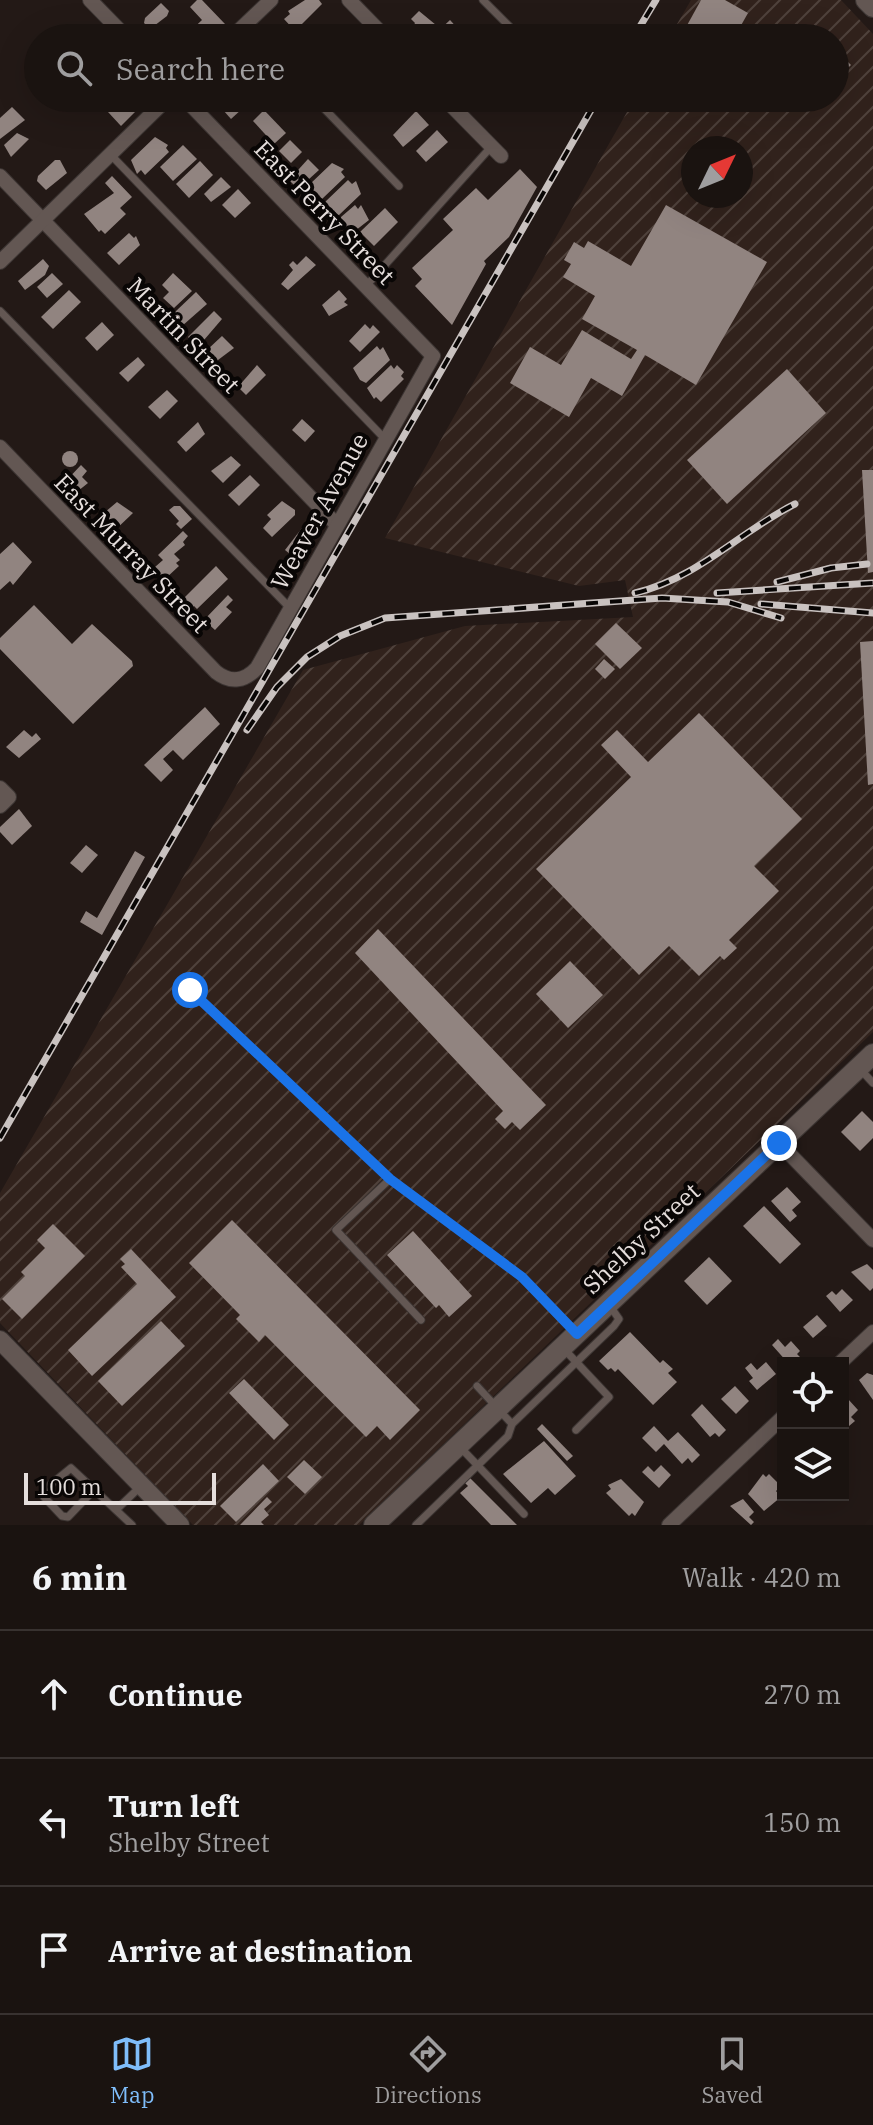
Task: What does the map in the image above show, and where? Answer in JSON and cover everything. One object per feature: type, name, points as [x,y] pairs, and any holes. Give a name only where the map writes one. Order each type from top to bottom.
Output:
[{"type":"main road","points":[[866,0],[873,7]]},
{"type":"main road","name":"Shelby Street","points":[[385,1519],[459,1445],[505,1416],[572,1348],[609,1304],[866,1060]]},
{"type":"street","points":[[90,0],[113,24]]},
{"type":"street","points":[[246,24],[271,0]]},
{"type":"street","points":[[349,0],[372,24]]},
{"type":"street","points":[[0,262],[154,112]]},
{"type":"street","name":"East Perry Street","points":[[198,112],[433,356]]},
{"type":"street","points":[[457,112],[496,152]]},
{"type":"street","name":"Martin Street","points":[[0,176],[336,524]]},
{"type":"street","name":"Weaver Avenue","points":[[238,680],[257,668],[433,356]]},
{"type":"street","name":"East Murray Street","points":[[0,447],[216,672],[238,680]]},
{"type":"street","points":[[779,1143],[873,1240]]},
{"type":"street","points":[[846,1357],[873,1332]]},
{"type":"street","points":[[0,1340],[180,1525]]},
{"type":"street","points":[[669,1525],[777,1423]]},
{"type":"lane","points":[[483,0],[507,24]]},
{"type":"lane","points":[[328,112],[399,186]]},
{"type":"lane","points":[[366,286],[496,152]]},
{"type":"lane","points":[[110,154],[385,439]]},
{"type":"lane","points":[[0,311],[290,608]]},
{"type":"lane","points":[[190,990],[390,1179],[522,1277],[609,1397],[576,1430]]},
{"type":"lane","points":[[866,1060],[873,1083]]},
{"type":"lane","points":[[390,1179],[336,1230],[421,1320]]},
{"type":"lane","points":[[416,1525],[508,1436],[505,1416],[477,1386]]},
{"type":"lane","points":[[459,1445],[524,1514]]},
{"type":"lane","points":[[93,1491],[68,1517],[62,1516],[44,1497],[44,1490],[71,1468],[132,1525]]},
{"type":"lane","points":[[117,1509],[142,1485]]},
{"type":"shaded area","points":[[691,0],[841,0],[873,34],[873,1032],[359,1525],[193,1525],[0,1323],[0,1193],[303,670],[465,626],[633,617],[625,580],[579,586],[385,538],[627,112],[849,112],[849,24],[677,24]]},
{"type":"building","points":[[197,0],[202,0],[225,24],[198,24],[202,20],[190,7]]},
{"type":"building","points":[[305,0],[319,0],[322,4],[302,24],[289,24],[284,19],[290,14],[288,11]]},
{"type":"building","points":[[701,0],[725,0],[748,13],[742,24],[688,24]]},
{"type":"building","points":[[161,3],[169,11],[157,24],[145,24],[145,18]]},
{"type":"building","points":[[419,11],[435,24],[414,24],[411,19]]},
{"type":"building","points":[[12,107],[25,120],[0,139],[0,118]]},
{"type":"building","points":[[108,112],[135,112],[121,126]]},
{"type":"building","points":[[225,112],[239,112],[231,119]]},
{"type":"building","points":[[266,112],[286,133],[274,144],[253,121]]},
{"type":"building","points":[[415,112],[429,125],[403,147],[393,135]]},
{"type":"building","points":[[437,130],[448,142],[426,162],[416,151]]},
{"type":"building","points":[[17,133],[29,139],[11,157],[4,145]]},
{"type":"building","points":[[155,137],[168,145],[166,148],[169,152],[145,175],[141,170],[137,174],[131,160]]},
{"type":"building","points":[[290,140],[302,152],[291,163],[279,151]]},
{"type":"building","points":[[183,145],[197,159],[173,181],[160,167]]},
{"type":"building","points":[[308,159],[319,170],[298,189],[289,180]]},
{"type":"building","points":[[55,160],[60,160],[67,173],[46,190],[37,181],[38,176]]},
{"type":"building","points":[[200,161],[213,175],[189,198],[176,184]]},
{"type":"building","points":[[332,163],[344,169],[341,172],[345,177],[322,199],[319,195],[317,198],[309,185]]},
{"type":"building","points":[[520,169],[537,187],[509,237],[484,261],[486,264],[452,325],[415,286],[422,279],[412,268],[453,230],[443,219],[476,188],[488,200]]},
{"type":"building","points":[[112,176],[132,197],[120,208],[126,214],[105,234],[101,230],[99,232],[84,214],[114,193],[105,183]]},
{"type":"building","points":[[221,177],[231,187],[211,202],[204,194]]},
{"type":"building","points":[[348,180],[352,184],[356,181],[361,194],[339,215],[333,214],[325,202]]},
{"type":"building","points":[[238,189],[251,203],[235,218],[222,205]]},
{"type":"building","points":[[355,205],[358,209],[361,205],[369,220],[351,234],[340,222],[341,217]]},
{"type":"building","points":[[666,205],[767,262],[696,385],[645,355],[622,396],[591,378],[569,417],[510,383],[530,347],[561,365],[582,330],[631,359],[637,350],[582,319],[595,296],[563,277],[571,264],[564,260],[574,242],[584,248],[588,241],[631,266]]},
{"type":"building","points":[[385,208],[398,222],[374,246],[360,232]]},
{"type":"building","points":[[129,233],[134,238],[136,236],[140,245],[119,265],[107,253]]},
{"type":"building","points":[[306,256],[316,265],[288,290],[281,284],[293,270],[289,265],[293,261],[297,265]]},
{"type":"building","points":[[43,259],[49,266],[45,275],[25,290],[18,281]]},
{"type":"building","points":[[52,273],[63,284],[47,298],[37,287]]},
{"type":"building","points":[[173,273],[192,291],[174,308],[163,298],[169,292],[162,285]]},
{"type":"building","points":[[69,290],[81,302],[53,329],[41,317]]},
{"type":"building","points":[[339,290],[348,305],[329,316],[322,305]]},
{"type":"building","points":[[196,292],[207,304],[182,326],[173,317],[175,312]]},
{"type":"building","points":[[214,311],[222,319],[198,347],[188,337]]},
{"type":"building","points":[[102,322],[114,335],[97,351],[85,338]]},
{"type":"building","points":[[365,324],[370,329],[373,325],[380,332],[360,352],[349,341]]},
{"type":"building","points":[[222,336],[234,348],[214,363],[207,350]]},
{"type":"building","points":[[377,346],[380,350],[383,347],[390,360],[366,383],[360,380],[353,368]]},
{"type":"building","points":[[138,357],[145,365],[128,382],[119,373]]},
{"type":"building","points":[[257,365],[266,375],[246,395],[238,387]]},
{"type":"building","points":[[391,365],[394,369],[397,365],[404,372],[401,376],[404,379],[381,402],[376,397],[374,399],[367,388]]},
{"type":"building","points":[[787,369],[826,413],[727,504],[687,460]]},
{"type":"building","points":[[167,390],[178,401],[160,419],[148,407]]},
{"type":"building","points":[[302,419],[315,431],[305,442],[292,430]]},
{"type":"building","points":[[198,422],[205,434],[186,452],[177,442]]},
{"type":"building","points":[[70,451],[78,459],[70,467],[62,459]]},
{"type":"building","points":[[231,456],[241,465],[223,483],[211,471]]},
{"type":"building","points":[[81,465],[87,471],[82,477],[88,483],[73,495],[65,482]]},
{"type":"building","points":[[862,470],[873,470],[873,572],[868,573]]},
{"type":"building","points":[[250,475],[260,485],[239,506],[228,495]]},
{"type":"building","points":[[282,501],[295,510],[295,515],[272,537],[263,528],[271,519],[267,515]]},
{"type":"building","points":[[117,502],[133,513],[112,533],[99,524],[98,518]]},
{"type":"building","points":[[180,506],[192,519],[181,529],[176,524],[179,521],[169,510]]},
{"type":"building","points":[[302,528],[314,539],[296,559],[285,550]]},
{"type":"building","points":[[183,531],[188,536],[183,542],[185,545],[174,554],[180,560],[176,563],[179,566],[165,579],[162,575],[159,578],[155,567],[163,560],[158,555]]},
{"type":"building","points":[[13,542],[32,562],[13,585],[10,581],[0,590],[0,554]]},
{"type":"building","points":[[216,566],[228,579],[197,609],[194,606],[191,609],[182,600]]},
{"type":"building","points":[[228,595],[233,600],[226,607],[232,612],[215,630],[204,620]]},
{"type":"building","points":[[34,605],[72,644],[92,624],[132,661],[133,666],[73,724],[0,649],[0,638]]},
{"type":"building","points":[[616,623],[642,648],[620,669],[595,644]]},
{"type":"building","points":[[873,641],[873,784],[868,785],[860,642]]},
{"type":"building","points":[[604,659],[615,669],[605,679],[595,669]]},
{"type":"building","points":[[205,707],[220,724],[183,760],[173,750],[163,759],[173,770],[161,782],[144,765]]},
{"type":"building","points":[[699,713],[802,819],[754,866],[779,891],[729,940],[737,948],[724,960],[720,956],[699,976],[669,946],[639,975],[536,869],[631,777],[601,745],[617,730],[648,762]]},
{"type":"building","points":[[24,730],[32,737],[36,733],[41,739],[19,758],[6,747]]},
{"type":"building","points":[[19,809],[32,826],[12,845],[0,832],[0,827]]},
{"type":"building","points":[[86,845],[98,855],[82,873],[70,863]]},
{"type":"building","points":[[135,851],[145,857],[102,935],[80,922],[86,911],[97,918]]},
{"type":"building","points":[[378,929],[546,1105],[520,1130],[512,1122],[505,1129],[495,1119],[503,1111],[355,953]]},
{"type":"building","points":[[570,961],[603,995],[568,1028],[536,994]]},
{"type":"building","points":[[862,1111],[873,1122],[873,1138],[860,1151],[841,1132]]},
{"type":"building","points":[[787,1187],[801,1202],[792,1210],[797,1216],[790,1222],[771,1201]]},
{"type":"building","points":[[764,1206],[801,1244],[780,1264],[743,1226]]},
{"type":"building","points":[[232,1220],[420,1410],[390,1440],[377,1426],[366,1437],[265,1335],[259,1342],[236,1319],[240,1315],[189,1263]]},
{"type":"building","points":[[53,1224],[85,1256],[22,1319],[2,1299],[25,1276],[21,1272],[45,1248],[37,1240]]},
{"type":"building","points":[[413,1231],[472,1296],[449,1317],[439,1305],[436,1308],[387,1255]]},
{"type":"building","points":[[131,1249],[176,1297],[92,1376],[68,1350],[137,1284],[121,1267],[125,1264],[120,1259]]},
{"type":"building","points":[[709,1257],[732,1281],[707,1305],[684,1281]]},
{"type":"building","points":[[867,1264],[873,1270],[873,1288],[870,1291],[851,1272]]},
{"type":"building","points":[[842,1289],[853,1300],[840,1312],[826,1296],[832,1291],[836,1295]]},
{"type":"building","points":[[817,1315],[827,1326],[813,1338],[803,1327]]},
{"type":"building","points":[[161,1321],[185,1346],[122,1406],[98,1381]]},
{"type":"building","points":[[630,1332],[660,1363],[663,1360],[673,1369],[668,1373],[677,1382],[653,1405],[618,1369],[615,1372],[611,1368],[608,1370],[599,1361]]},
{"type":"building","points":[[778,1339],[785,1347],[791,1341],[800,1351],[797,1354],[800,1357],[783,1357],[772,1345]]},
{"type":"building","points":[[766,1362],[776,1374],[757,1390],[749,1381],[753,1378],[745,1368],[751,1363],[757,1370]]},
{"type":"building","points":[[867,1373],[873,1375],[873,1400],[859,1380]]},
{"type":"building","points":[[244,1379],[289,1425],[274,1440],[229,1393]]},
{"type":"building","points":[[735,1386],[749,1401],[736,1414],[721,1399]]},
{"type":"building","points":[[849,1400],[858,1410],[851,1417],[855,1421],[849,1426]]},
{"type":"building","points":[[702,1404],[726,1430],[719,1437],[715,1433],[710,1437],[691,1415]]},
{"type":"building","points":[[542,1424],[573,1456],[567,1461],[537,1429]]},
{"type":"building","points":[[654,1426],[668,1441],[678,1432],[700,1455],[692,1463],[688,1458],[682,1464],[664,1444],[656,1452],[642,1438]]},
{"type":"building","points":[[544,1441],[576,1476],[555,1495],[548,1488],[531,1503],[503,1474]]},
{"type":"building","points":[[304,1460],[322,1477],[305,1494],[287,1477]]},
{"type":"building","points":[[263,1464],[279,1481],[236,1522],[220,1506]]},
{"type":"building","points":[[661,1465],[671,1475],[659,1488],[642,1472],[648,1466],[654,1472]]},
{"type":"building","points":[[763,1474],[766,1477],[769,1474],[777,1482],[777,1500],[764,1511],[748,1494]]},
{"type":"building","points":[[469,1477],[517,1525],[491,1525],[460,1493],[468,1486],[464,1482]]},
{"type":"building","points":[[621,1479],[644,1502],[635,1516],[632,1513],[629,1516],[606,1493],[611,1489],[608,1485]]},
{"type":"building","points":[[267,1497],[272,1502],[264,1509],[269,1515],[261,1522],[264,1525],[240,1525]]},
{"type":"building","points":[[743,1499],[754,1512],[749,1517],[754,1522],[751,1525],[730,1506]]},
{"type":"railway","points":[[641,24],[656,0]]},
{"type":"railway","points":[[0,1138],[590,112]]},
{"type":"railway","points":[[635,593],[658,586],[699,566],[795,504]]},
{"type":"railway","points":[[777,582],[831,568],[867,564]]},
{"type":"railway","points":[[717,593],[873,583]]},
{"type":"railway","points":[[247,730],[277,687],[307,657],[340,636],[385,618],[662,598],[728,602],[781,618]]},
{"type":"railway","points":[[761,604],[873,613]]},
{"type":"route","points":[[190,990],[390,1179],[522,1277],[577,1334],[779,1143]]}]
